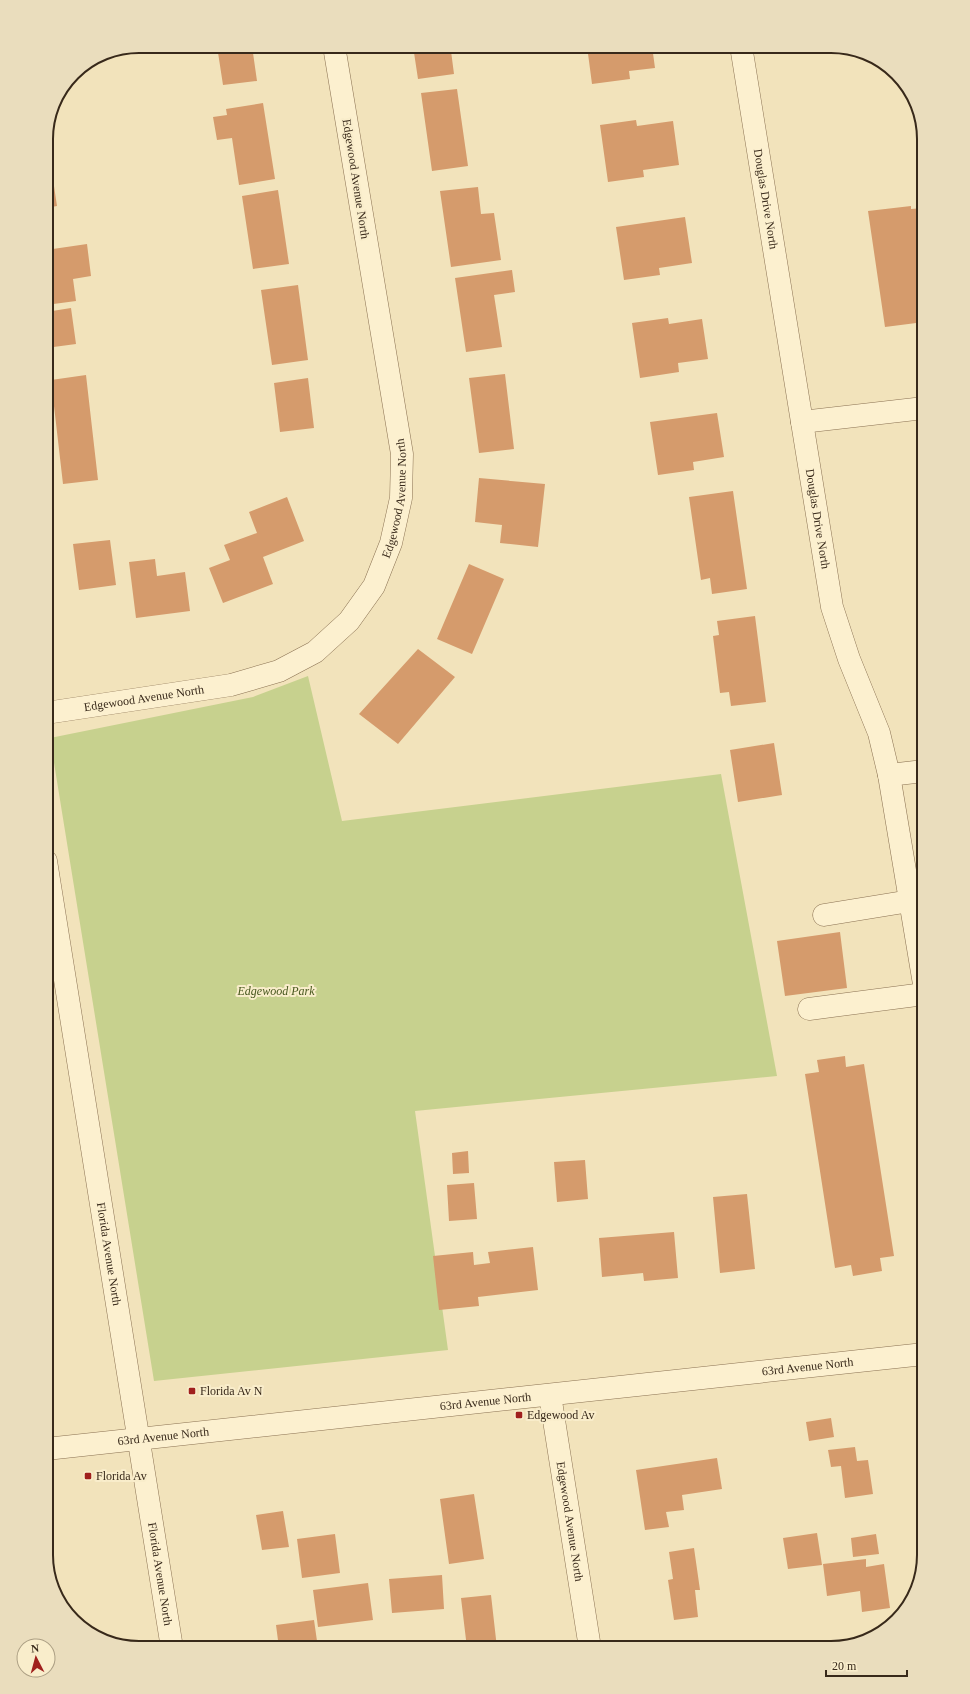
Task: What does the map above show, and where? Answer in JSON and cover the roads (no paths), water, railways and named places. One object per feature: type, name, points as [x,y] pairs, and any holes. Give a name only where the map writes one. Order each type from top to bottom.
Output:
[{"type":"street","name":"Edgewood Avenue North","points":[[53,712],[231,685],[279,672],[315,652],[349,621],[374,586],[391,543],[402,498],[402,454],[335,53]]},
{"type":"street","name":"Douglas Drive North","points":[[741,53],[832,608],[849,659],[879,733],[890,775],[917,942]]},
{"type":"street","points":[[802,422],[917,409]]},
{"type":"street","points":[[890,775],[917,772]]},
{"type":"street","points":[[824,916],[910,901]]},
{"type":"street","name":"Florida Avenue North","points":[[53,905],[171,1641]]},
{"type":"street","points":[[809,1009],[917,995]]},
{"type":"street","name":"63rd Avenue North","points":[[53,1448],[917,1355]]},
{"type":"street","name":"Edgewood Avenue North","points":[[550,1395],[589,1641]]},
{"type":"place","name":"Florida Av N","points":[[192,1391]]},
{"type":"place","name":"Edgewood Av","points":[[519,1415]]},
{"type":"place","name":"Florida Av","points":[[88,1476]]},
{"type":"park label","name":"Edgewood Park","points":[[276,991]]}]
